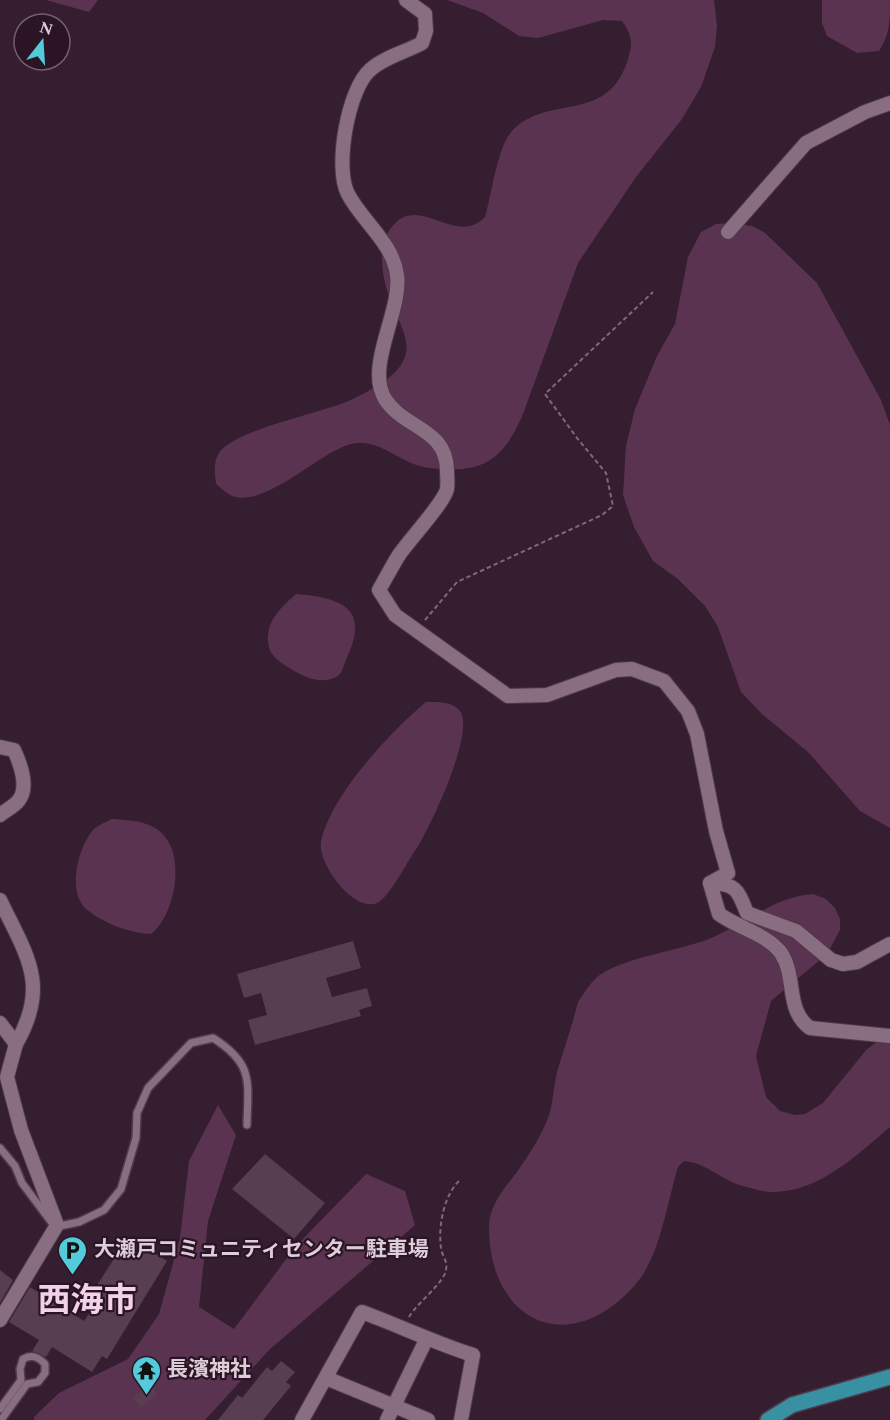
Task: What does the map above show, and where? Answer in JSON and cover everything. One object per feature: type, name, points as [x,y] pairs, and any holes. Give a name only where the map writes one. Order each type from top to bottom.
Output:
[{"type":"main road","points":[[768,1420],[792,1405],[890,1377]]},
{"type":"street","points":[[406,0],[425,14],[426,31],[422,43],[384,60],[369,70],[360,83],[341,161],[347,193],[393,259],[397,276],[396,298],[380,362],[381,385],[385,398],[395,410],[441,442],[447,465],[447,490],[399,554],[379,590],[394,615],[508,696],[547,694],[616,670],[632,669],[664,681],[685,705],[697,734],[716,831],[729,873],[710,883]]},
{"type":"street","points":[[728,232],[806,143],[865,111],[890,103]]},
{"type":"street","points":[[0,747],[14,750],[20,762],[24,789],[19,800],[0,815]]},
{"type":"street","points":[[710,883],[728,884],[738,892],[747,913],[796,931],[837,962],[857,962],[890,944]]},
{"type":"street","points":[[710,883],[719,914],[770,942],[780,953],[789,968],[794,1006],[801,1022],[810,1028],[890,1036]]},
{"type":"street","points":[[0,900],[22,946],[35,983],[33,1003],[26,1026],[16,1044],[7,1077],[21,1130],[55,1227],[0,1320]]},
{"type":"street","points":[[0,1023],[16,1044]]},
{"type":"street","points":[[302,1420],[362,1312],[403,1327],[426,1340],[473,1355],[461,1420]]},
{"type":"street","points":[[387,1420],[426,1340]]},
{"type":"street","points":[[326,1378],[428,1420]]},
{"type":"lane","points":[[0,1148],[15,1166],[22,1183],[55,1227],[78,1222],[104,1210],[121,1189],[136,1138],[137,1113],[148,1088],[191,1043],[213,1038],[230,1049],[244,1066],[248,1088],[247,1125]]},
{"type":"lane","points":[[0,1409],[21,1380],[20,1369],[23,1359],[29,1356],[39,1357],[45,1364],[45,1373],[38,1382],[27,1384],[2,1420]]},
{"type":"path","points":[[415,631],[458,582],[602,515],[613,506],[606,473],[545,394],[653,292]]},
{"type":"path","points":[[403,1327],[415,1308],[446,1272],[447,1260],[441,1248],[444,1201],[452,1186],[461,1179]]},
{"type":"shaded area","points":[[46,0],[98,0],[89,12]]},
{"type":"shaded area","points":[[447,0],[714,0],[717,26],[715,47],[701,87],[682,119],[636,177],[578,263],[517,428],[494,457],[473,467],[435,469],[413,464],[378,446],[354,443],[333,452],[272,489],[243,498],[230,495],[216,484],[215,472],[217,456],[228,444],[261,429],[353,399],[383,382],[400,367],[406,352],[405,337],[385,282],[382,258],[384,242],[391,228],[402,218],[413,215],[425,216],[461,227],[473,225],[485,217],[499,158],[507,137],[513,130],[528,119],[593,101],[607,93],[619,79],[628,59],[631,39],[622,21],[603,20],[538,38],[519,36],[483,13]]},
{"type":"shaded area","points":[[822,0],[890,0],[889,27],[879,51],[857,53],[827,36],[822,23]]},
{"type":"shaded area","points":[[731,223],[752,226],[764,232],[817,283],[881,400],[890,425],[890,828],[860,811],[808,752],[762,714],[741,692],[718,627],[705,606],[678,579],[653,561],[634,527],[623,495],[626,446],[635,409],[657,356],[675,324],[688,257],[701,232],[716,224]]},
{"type":"shaded area","points":[[296,594],[340,603],[354,618],[353,643],[342,671],[337,677],[317,680],[306,677],[276,659],[271,652],[268,635],[272,621],[280,609]]},
{"type":"shaded area","points":[[426,702],[449,704],[460,711],[463,722],[462,739],[456,760],[429,826],[392,887],[379,902],[369,904],[359,901],[349,895],[340,885],[325,862],[321,842],[327,824],[336,805],[364,766],[396,730]]},
{"type":"shaded area","points":[[112,819],[138,822],[153,827],[164,836],[172,848],[175,863],[173,896],[160,924],[151,934],[108,923],[86,909],[80,901],[76,881],[82,848],[94,829]]},
{"type":"shaded area","points":[[813,894],[826,899],[835,908],[840,919],[840,930],[827,954],[771,1001],[756,1056],[766,1097],[780,1111],[795,1115],[805,1114],[823,1103],[867,1049],[890,1033],[890,1127],[836,1170],[805,1186],[788,1191],[767,1192],[739,1185],[706,1168],[684,1161],[678,1167],[657,1245],[644,1273],[635,1285],[610,1308],[584,1321],[560,1325],[537,1320],[518,1307],[503,1287],[493,1260],[490,1219],[498,1197],[531,1151],[547,1120],[557,1072],[578,1002],[591,983],[601,974],[613,968],[703,941],[775,904]]},
{"type":"shaded area","points":[[218,1105],[236,1135],[208,1221],[199,1307],[234,1329],[296,1246],[366,1174],[405,1191],[415,1225],[269,1350],[205,1420],[34,1420],[34,1417],[59,1393],[128,1359],[159,1314],[180,1238],[189,1161]]},
{"type":"building","points":[[353,941],[361,968],[326,978],[332,997],[367,988],[372,1006],[359,1010],[361,1016],[255,1045],[248,1020],[267,1015],[261,993],[244,998],[237,974]]},
{"type":"building","points":[[265,1154],[325,1203],[294,1239],[232,1189]]},
{"type":"building","points":[[128,1237],[167,1261],[107,1359],[102,1356],[92,1372],[52,1347],[46,1357],[32,1351],[39,1340],[9,1322],[30,1287],[84,1321],[100,1298],[92,1293]]},
{"type":"building","points":[[0,1270],[13,1280],[0,1303]]},
{"type":"building","points":[[281,1361],[295,1372],[286,1382],[291,1386],[263,1420],[218,1420],[238,1395],[242,1398],[267,1367],[272,1371]]},
{"type":"building","points":[[150,1384],[157,1394],[141,1408],[133,1397]]},
{"type":"place","name":"大瀬戸コミュニティセンター駐車場","points":[[73,1276]]},
{"type":"place","name":"長濱神社","points":[[146,1396]]},
{"type":"district","name":"西海市","points":[[87,1301]]}]
